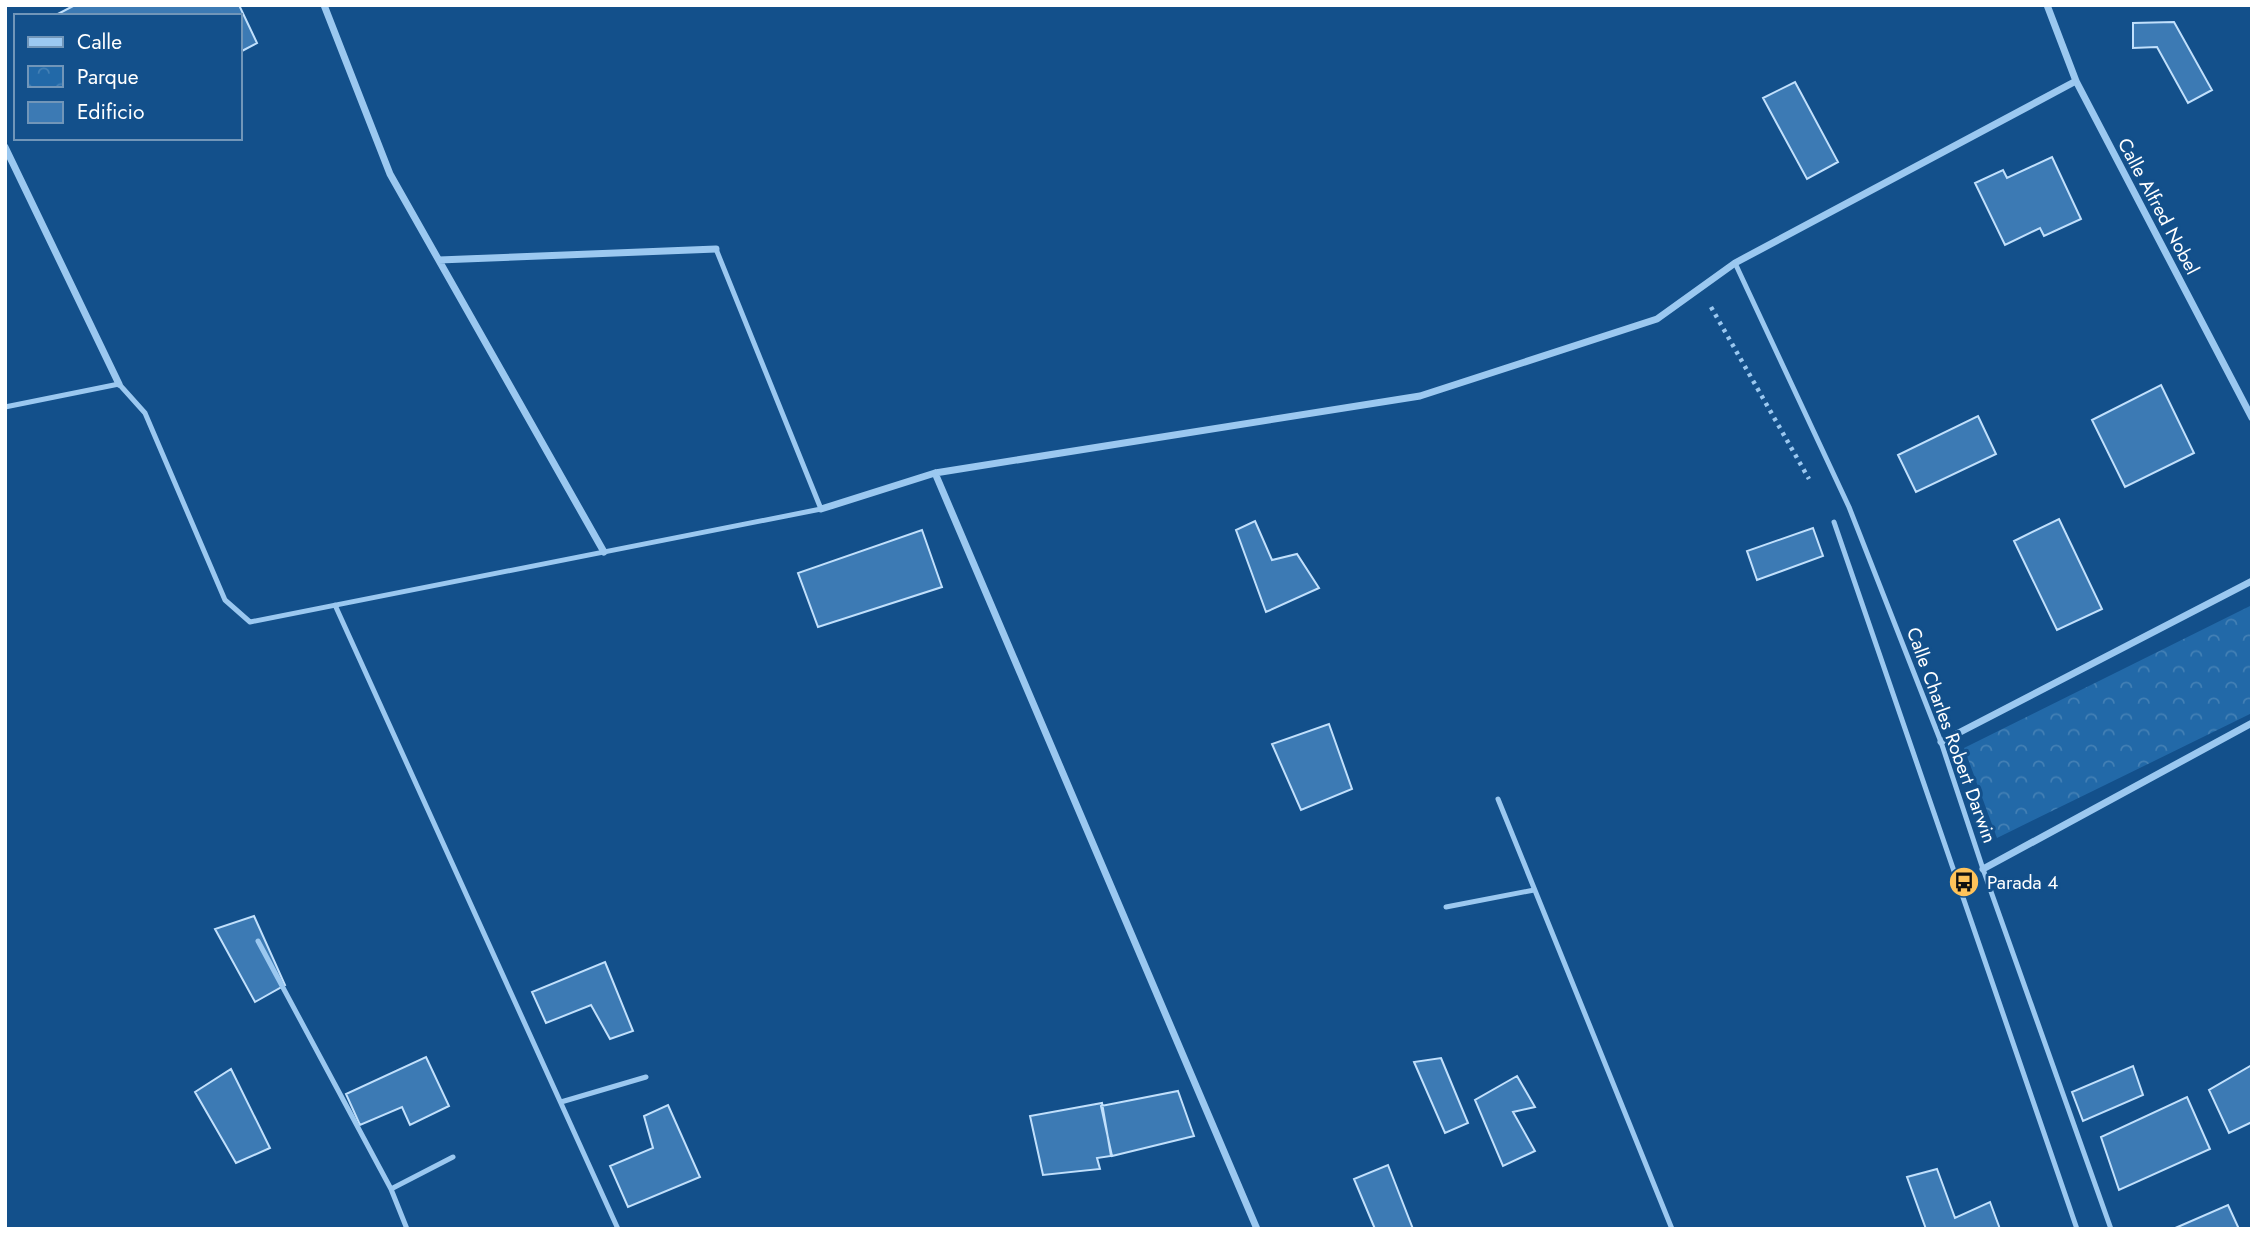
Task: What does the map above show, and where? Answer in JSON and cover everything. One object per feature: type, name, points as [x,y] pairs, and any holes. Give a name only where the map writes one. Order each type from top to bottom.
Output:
[{"type":"street","points":[[324,5],[390,174],[604,552]]},
{"type":"street","name":"Calle Alfred Nobel","points":[[2048,5],[2076,81],[2252,418]]},
{"type":"street","points":[[821,509],[935,473],[1420,396],[1657,318],[1735,263],[2076,81]]},
{"type":"street","points":[[5,147],[118,384]]},
{"type":"street","points":[[439,260],[716,249]]},
{"type":"street","points":[[935,473],[1258,1229]]},
{"type":"street","points":[[1941,742],[2252,581]]},
{"type":"street","points":[[1983,869],[2252,723]]},
{"type":"lane","points":[[5,407],[118,384],[145,413],[225,600],[250,622],[821,509],[716,249]]},
{"type":"lane","name":"Calle Charles Robert Darwin","points":[[1735,263],[1849,507],[1941,742],[1983,869],[2111,1229]]},
{"type":"lane","points":[[1834,522],[2077,1229]]},
{"type":"lane","points":[[335,606],[618,1229]]},
{"type":"lane","points":[[1498,799],[1672,1229]]},
{"type":"lane","points":[[1446,907],[1534,890]]},
{"type":"lane","points":[[258,942],[391,1189],[407,1229]]},
{"type":"lane","points":[[561,1102],[646,1077]]},
{"type":"lane","points":[[391,1189],[453,1157]]},
{"type":"path","points":[[1700,288],[1814,487]]},
{"type":"green space","points":[[2252,605],[2252,713],[1997,838],[1964,748]]},
{"type":"building","points":[[75,5],[239,5],[257,43],[242,51],[242,14],[58,14]]},
{"type":"building","points":[[2174,22],[2212,90],[2188,103],[2157,47],[2133,48],[2133,23]]},
{"type":"building","points":[[1795,82],[1838,162],[1807,179],[1763,98]]},
{"type":"building","points":[[2052,157],[2081,219],[2044,236],[2040,228],[2005,245],[1975,183],[2003,170],[2007,178]]},
{"type":"building","points":[[2161,385],[2194,453],[2125,487],[2092,420]]},
{"type":"building","points":[[1978,416],[1996,454],[1916,492],[1898,455]]},
{"type":"building","points":[[2059,519],[2102,609],[2057,630],[2014,541]]},
{"type":"building","points":[[1255,521],[1272,560],[1297,554],[1319,588],[1266,612],[1236,530]]},
{"type":"building","points":[[1813,528],[1823,556],[1757,580],[1747,551]]},
{"type":"building","points":[[922,530],[942,587],[818,627],[798,573]]},
{"type":"building","points":[[1329,724],[1352,789],[1301,810],[1272,744]]},
{"type":"building","points":[[254,916],[285,985],[255,1002],[215,929]]},
{"type":"building","points":[[605,962],[633,1031],[610,1039],[591,1005],[546,1023],[532,992]]},
{"type":"building","points":[[426,1057],[449,1106],[410,1125],[402,1107],[360,1125],[346,1094]]},
{"type":"building","points":[[1441,1058],[1468,1123],[1445,1133],[1414,1062]]},
{"type":"building","points":[[2252,1065],[2252,1122],[2229,1133],[2209,1090]]},
{"type":"building","points":[[2133,1066],[2143,1095],[2083,1121],[2072,1092]]},
{"type":"building","points":[[231,1069],[270,1148],[236,1163],[195,1092]]},
{"type":"building","points":[[1517,1076],[1535,1107],[1513,1112],[1535,1151],[1503,1166],[1475,1100]]},
{"type":"building","points":[[1178,1091],[1194,1136],[1112,1156],[1101,1106]]},
{"type":"building","points":[[2187,1097],[2210,1149],[2119,1190],[2101,1137]]},
{"type":"building","points":[[1102,1103],[1111,1156],[1097,1158],[1100,1169],[1043,1175],[1030,1116]]},
{"type":"building","points":[[668,1105],[700,1177],[628,1207],[610,1166],[653,1148],[644,1116]]},
{"type":"building","points":[[1388,1165],[1413,1229],[1375,1229],[1354,1179]]},
{"type":"building","points":[[1937,1169],[1955,1218],[1990,1202],[2000,1229],[1926,1229],[1907,1177]]},
{"type":"building","points":[[2228,1205],[2239,1229],[2173,1229]]},
{"type":"place","name":"Parada 4","points":[[1964,882]]}]
